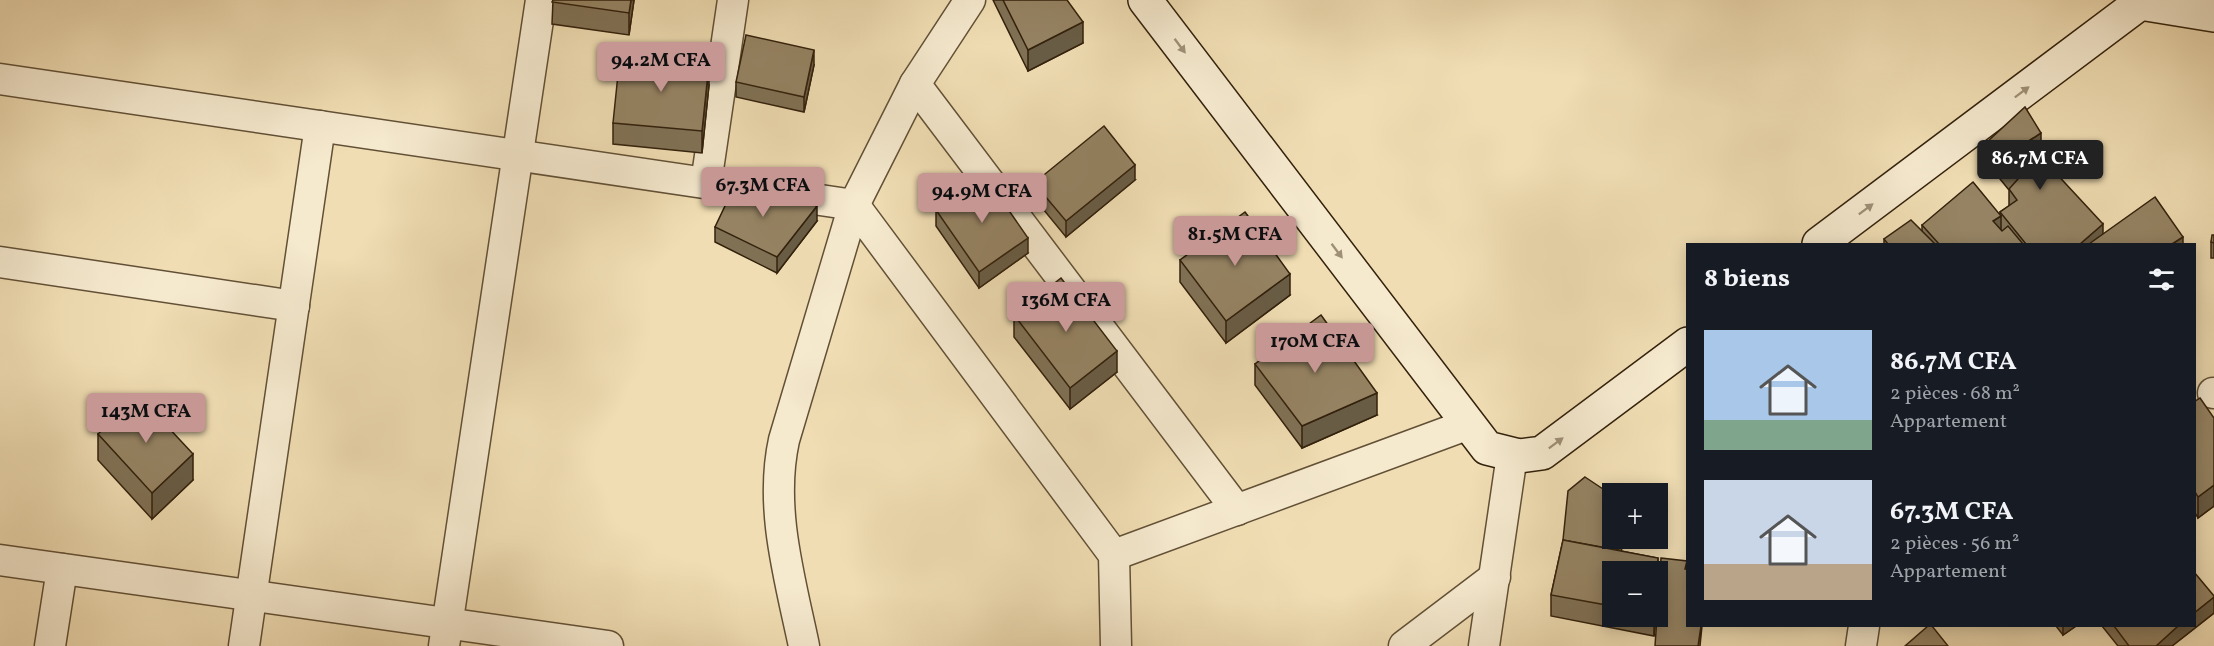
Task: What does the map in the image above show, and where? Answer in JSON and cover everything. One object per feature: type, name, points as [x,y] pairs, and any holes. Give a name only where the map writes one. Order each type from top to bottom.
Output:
[{"type":"street","points":[[446,635],[541,0]]},
{"type":"street","points":[[706,183],[733,0]]},
{"type":"street","points":[[804,646],[779,516],[780,460],[854,205],[915,84],[970,0]]},
{"type":"street","points":[[1144,0],[1487,448],[1519,456],[1542,453],[1686,345]]},
{"type":"street","points":[[1820,243],[2139,2],[2214,15]]},
{"type":"street","points":[[0,79],[854,205],[1114,555],[1116,646]]},
{"type":"street","points":[[915,84],[1237,510]]},
{"type":"street","points":[[244,646],[320,126]]},
{"type":"street","points":[[0,262],[294,306]]},
{"type":"street","points":[[1114,555],[1469,424]]},
{"type":"street","points":[[1484,646],[1512,455]]},
{"type":"street","points":[[0,560],[251,596],[446,635],[608,646]]},
{"type":"street","points":[[50,646],[63,569]]},
{"type":"street","points":[[1404,646],[1495,577]]},
{"type":"street","points":[[1860,646],[1863,627]]},
{"type":"building","points":[[553,0],[631,0],[629,13],[552,2]]},
{"type":"building","points":[[1003,0],[1067,0],[1083,22],[1028,50]]},
{"type":"building","points":[[746,35],[814,50],[804,97],[736,82]]},
{"type":"building","points":[[620,55],[709,64],[702,131],[613,123]]},
{"type":"building","points":[[2025,107],[2041,133],[2027,142],[2103,224],[2081,243],[2025,243],[2000,212],[2017,200],[2009,189],[2018,179],[1987,142]]},
{"type":"building","points":[[1104,126],[1135,165],[1066,221],[1034,183]]},
{"type":"building","points":[[985,176],[1028,238],[979,272],[936,210]]},
{"type":"building","points":[[1973,182],[2001,216],[1993,221],[2002,231],[2008,226],[2022,243],[1938,243],[1922,225]]},
{"type":"building","points":[[736,183],[817,206],[777,257],[715,227]]},
{"type":"building","points":[[2155,197],[2183,237],[2174,243],[2090,243]]},
{"type":"building","points":[[1245,212],[1290,274],[1226,321],[1180,260]]},
{"type":"building","points":[[1911,220],[1934,243],[1887,243],[1884,239]]},
{"type":"building","points":[[1061,278],[1117,351],[1070,388],[1014,315]]},
{"type":"building","points":[[1321,315],[1377,393],[1302,426],[1255,364]]},
{"type":"building","points":[[139,396],[193,454],[152,493],[98,434]]},
{"type":"building","points":[[2200,398],[2214,418],[2214,485],[2198,497],[2196,494],[2196,401]]},
{"type":"building","points":[[1585,477],[1602,488],[1602,547],[1563,540],[1568,491]]},
{"type":"building","points":[[1563,540],[1658,558],[1658,561],[1602,561],[1602,604],[1551,595]]},
{"type":"building","points":[[1661,558],[1686,561],[1686,627],[1701,627],[1698,646],[1655,646],[1656,627],[1668,627],[1668,561],[1661,561]]},
{"type":"building","points":[[2196,574],[2214,596],[2196,611]]},
{"type":"building","points":[[1927,627],[1933,627],[1948,646],[1905,646]]},
{"type":"building","points":[[2115,627],[2177,627],[2156,646],[2129,646]]}]
